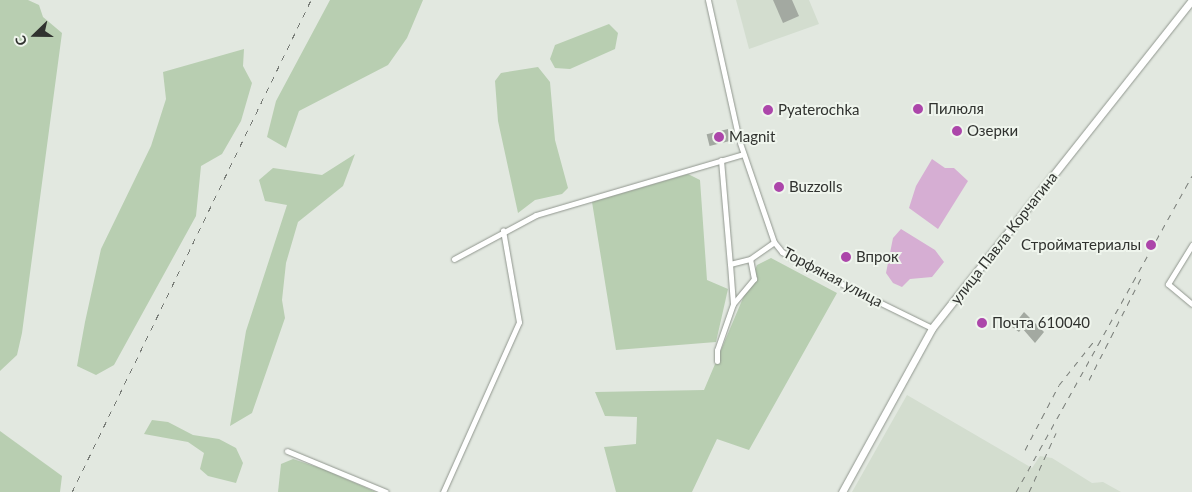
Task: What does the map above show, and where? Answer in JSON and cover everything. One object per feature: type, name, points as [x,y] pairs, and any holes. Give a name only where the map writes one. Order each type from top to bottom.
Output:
[{"type":"main road","name":"улица Павла Корчагина","points":[[842,492],[932,328],[1192,0]]},
{"type":"street","name":"Торфяная улица","points":[[708,0],[742,154],[774,242],[798,260],[932,328]]},
{"type":"street","points":[[454,259],[503,230],[549,210],[742,154]]},
{"type":"street","points":[[721,160],[733,304]]},
{"type":"street","points":[[443,492],[519,322],[503,230]]},
{"type":"street","points":[[730,264],[750,259],[774,242]]},
{"type":"street","points":[[1192,245],[1168,284],[1192,304]]},
{"type":"street","points":[[717,361],[717,350],[733,304],[754,279],[750,259]]},
{"type":"street","points":[[287,451],[386,492]]},
{"type":"shaded area","points":[[736,0],[809,0],[819,24],[749,49]]},
{"type":"shaded area","points":[[932,159],[945,168],[954,168],[968,181],[938,229],[909,208],[916,186]]},
{"type":"shaded area","points":[[901,229],[935,250],[944,262],[932,277],[910,279],[902,287],[893,283],[886,273],[893,238]]},
{"type":"shaded area","points":[[907,395],[1032,468],[1040,456],[1052,458],[1092,483],[1103,482],[1121,492],[852,492]]},
{"type":"green space","points":[[0,0],[28,0],[39,5],[43,17],[62,33],[22,333],[17,355],[0,371]]},
{"type":"green space","points":[[330,0],[423,0],[407,38],[388,65],[299,111],[286,148],[267,137],[276,101]]},
{"type":"green space","points":[[609,24],[618,33],[615,49],[570,69],[555,68],[550,59],[555,45]]},
{"type":"green space","points":[[244,49],[243,66],[252,83],[241,121],[222,154],[201,166],[196,216],[114,365],[96,375],[77,366],[101,249],[151,146],[166,99],[163,72]]},
{"type":"green space","points":[[538,67],[550,82],[555,140],[568,188],[562,194],[535,200],[518,213],[498,121],[495,81],[501,73]]},
{"type":"green space","points":[[355,154],[343,186],[298,222],[286,263],[282,300],[285,318],[252,413],[230,426],[246,331],[287,205],[265,201],[259,180],[273,168],[322,175]]},
{"type":"green space","points":[[688,174],[700,180],[707,280],[728,289],[716,342],[616,350],[592,202]]},
{"type":"green space","points":[[771,258],[837,293],[749,450],[717,439],[692,492],[616,492],[604,447],[636,444],[637,417],[605,416],[595,392],[704,390],[757,265]]},
{"type":"green space","points":[[152,420],[168,422],[193,435],[219,439],[236,448],[243,463],[236,483],[208,476],[200,469],[204,453],[188,442],[144,434]]},
{"type":"green space","points":[[0,431],[62,476],[60,492],[0,492]]},
{"type":"green space","points":[[293,459],[323,469],[376,492],[278,492],[281,464]]},
{"type":"building","points":[[773,0],[792,0],[799,16],[783,23]]},
{"type":"building","name":"Magnit","points":[[728,129],[731,141],[710,146],[707,134]]},
{"type":"building","points":[[1024,312],[1044,332],[1035,343],[1022,328],[1019,332],[1012,327]]},
{"type":"railway","points":[[72,492],[311,0]]},
{"type":"railway","points":[[1016,492],[1192,176]]},
{"type":"railway","points":[[1089,380],[1141,278]]},
{"type":"railway","points":[[1025,450],[1059,385],[1094,341]]},
{"type":"railway","points":[[1029,492],[1056,433]]},
{"type":"place","name":"Пилюля","points":[[918,109]]},
{"type":"place","name":"Pyaterochka","points":[[768,110]]},
{"type":"place","name":"Озерки","points":[[957,131]]},
{"type":"place","name":"Magnit","points":[[719,137]]},
{"type":"place","name":"Buzzolls","points":[[779,187]]},
{"type":"place","name":"Стройматериалы","points":[[1151,245]]},
{"type":"place","name":"Впрок","points":[[846,257]]},
{"type":"place","name":"Почта 610040","points":[[982,323]]}]
